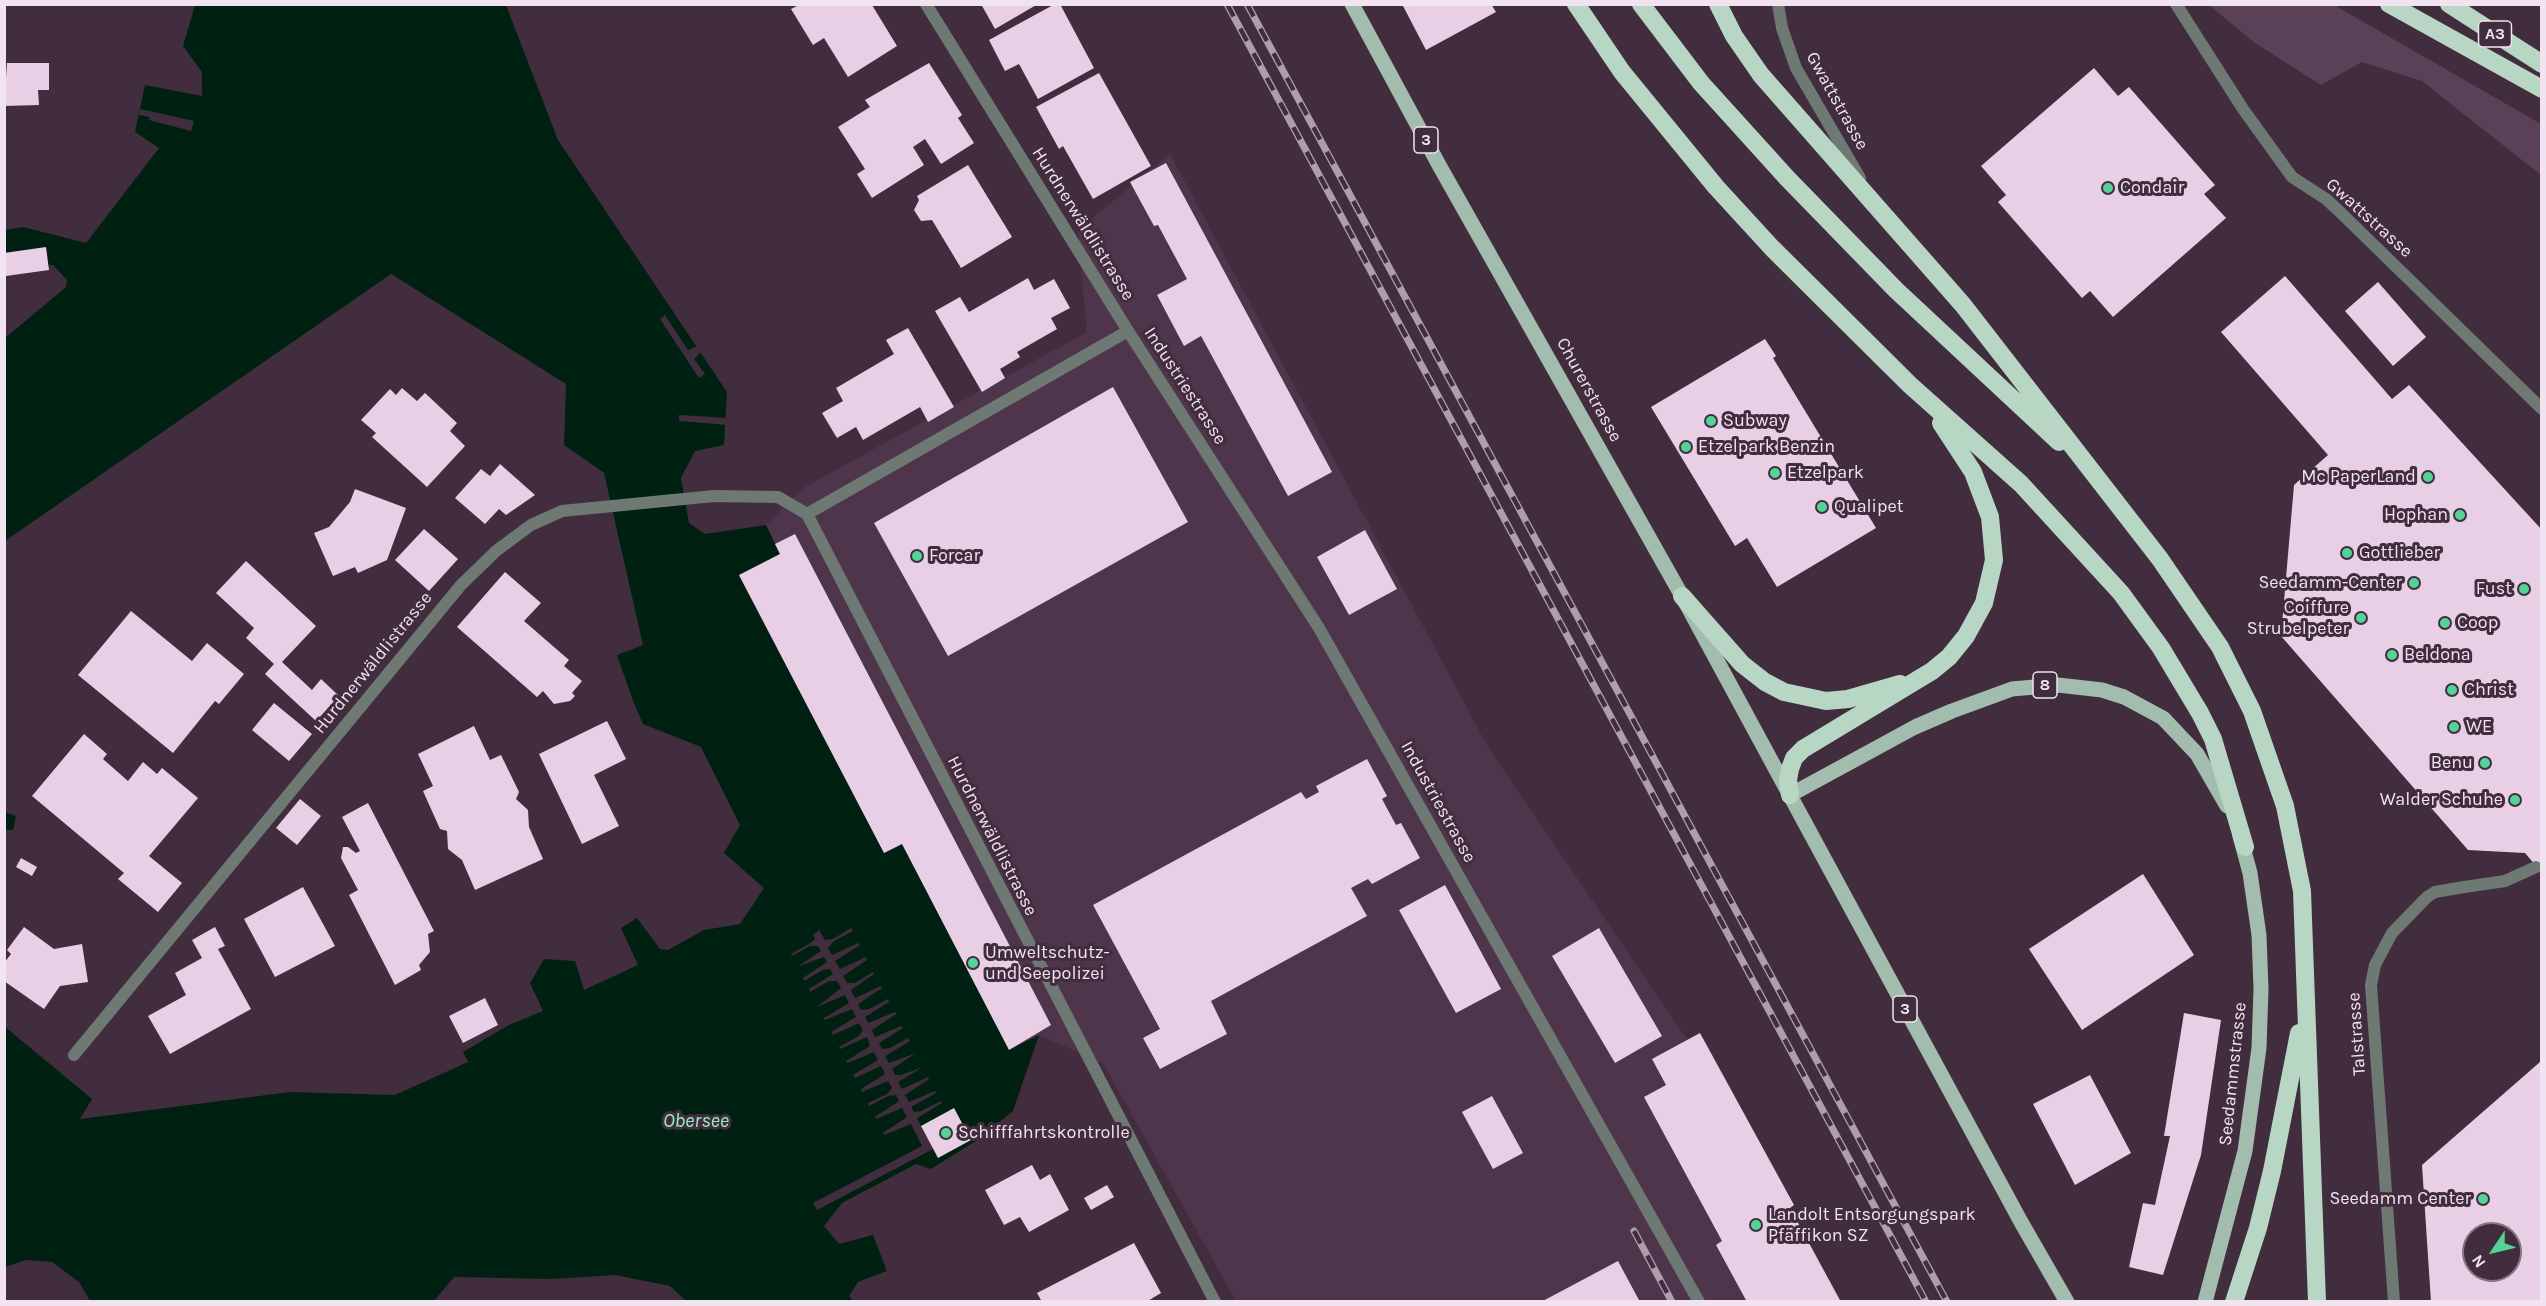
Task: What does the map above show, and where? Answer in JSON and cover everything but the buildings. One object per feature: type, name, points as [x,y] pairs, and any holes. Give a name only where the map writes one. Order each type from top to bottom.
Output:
[{"type":"highway","points":[[1576,4],[1622,72],[1716,188],[1772,248],[1910,385],[2021,484],[2097,565],[2143,622],[2184,684],[2212,739],[2245,847]]},
{"type":"highway","points":[[1641,4],[1701,83],[1786,178],[1904,297],[2102,483]]},
{"type":"highway","points":[[1718,4],[1734,36],[1761,75],[1963,305],[2102,483],[2202,618],[2220,647],[2256,721],[2276,774],[2294,842],[2302,891],[2307,970],[2317,1302]]},
{"type":"highway","points":[[2389,4],[2541,89]]},
{"type":"highway","name":"A3","points":[[2449,4],[2541,64]]},
{"type":"highway","points":[[1790,795],[1788,780],[1790,769],[1794,758],[1803,749],[1932,671],[1949,657],[1966,636],[1984,603],[1994,560],[1994,539],[1985,502],[1969,464],[1951,435],[1910,385]]},
{"type":"highway","points":[[1682,596],[1716,638],[1743,664],[1766,682],[1784,692],[1826,701],[1848,699],[1911,681],[1932,671]]},
{"type":"highway","points":[[2234,1302],[2258,1228],[2284,1120],[2307,970]]},
{"type":"main road","name":"Churerstrasse","points":[[1352,4],[1439,165],[1682,596],[1790,795]]},
{"type":"main road","name":"8","points":[[1790,795],[1915,727],[1970,704],[2012,689],[2034,685],[2079,687],[2102,690],[2145,706],[2181,734],[2210,773],[2245,847]]},
{"type":"main road","name":"3","points":[[1790,795],[2005,1193],[2067,1302]]},
{"type":"main road","name":"Seedammstrasse","points":[[2205,1302],[2245,1151],[2259,1048],[2261,989],[2259,935],[2245,847]]},
{"type":"street","name":"Hurdnerwäldlistrasse","points":[[926,4],[1128,331]]},
{"type":"street","name":"Gwattstrasse","points":[[1778,4],[1782,28],[1800,76],[1879,210]]},
{"type":"street","name":"Gwattstrasse","points":[[2176,4],[2243,109],[2292,177],[2326,199],[2541,409]]},
{"type":"street","points":[[807,514],[1128,331]]},
{"type":"street","name":"Industriestrasse","points":[[1128,331],[1319,628],[1699,1302]]},
{"type":"street","name":"Hurdnerwäldlistrasse","points":[[74,1055],[461,585],[496,551],[531,525],[562,511],[714,496],[778,497],[807,514],[1215,1302]]},
{"type":"street","name":"Talstrasse","points":[[2394,1302],[2371,985],[2375,964],[2387,940],[2403,920],[2427,897],[2454,888],[2505,881],[2536,867]]},
{"type":"shaded area","points":[[2209,5],[2334,5],[2541,124],[2541,175],[2422,81],[2362,62],[2321,85],[2255,43]]},
{"type":"shaded area","points":[[1170,154],[1488,747],[1705,1066],[1827,1301],[1236,1301],[1103,1063],[1039,1035],[1011,1049],[902,845],[884,853],[739,575],[780,554],[766,525],[803,488],[1087,332],[1078,230]]},
{"type":"water","name":"Obersee","points":[[195,5],[506,5],[558,140],[727,392],[724,445],[695,451],[681,478],[689,523],[705,534],[766,525],[780,554],[739,576],[884,853],[902,844],[1011,1049],[1039,1035],[1013,1111],[976,1141],[931,1169],[916,1164],[842,1203],[824,1226],[839,1244],[873,1235],[887,1271],[858,1282],[849,1296],[853,1301],[686,1301],[670,1286],[615,1275],[551,1279],[454,1277],[434,1301],[90,1301],[79,1282],[52,1262],[26,1260],[5,1267],[4,1026],[92,1099],[80,1119],[290,1092],[395,1095],[468,1062],[463,1052],[509,1025],[543,1011],[530,983],[544,959],[575,961],[584,990],[638,965],[621,928],[637,918],[660,949],[668,950],[704,930],[740,924],[764,888],[724,853],[740,825],[701,747],[643,724],[633,701],[617,655],[643,645],[604,473],[564,445],[566,384],[391,274],[5,541],[5,338],[66,287],[67,280],[53,265],[5,274],[5,230],[23,227],[86,243],[159,148],[135,132],[145,85],[202,96],[202,72],[183,46]]},
{"type":"water","points":[[5,812],[16,816],[13,830],[5,830]]},
{"type":"pier","points":[[140,109],[194,121],[191,131],[149,120],[150,117],[139,115]]},
{"type":"pier","points":[[665,315],[688,350],[699,345],[703,350],[694,359],[705,374],[699,378],[660,319]]},
{"type":"pier","points":[[679,415],[728,418],[728,425],[679,421]]},
{"type":"pier","points":[[851,928],[853,931],[834,941],[828,948],[832,955],[858,943],[860,945],[835,961],[840,969],[866,957],[867,960],[843,976],[847,983],[855,983],[873,972],[874,974],[851,990],[855,998],[881,986],[882,988],[858,1004],[861,1010],[869,1009],[888,999],[889,1002],[865,1017],[868,1023],[895,1012],[896,1014],[872,1030],[875,1037],[901,1026],[903,1028],[879,1043],[882,1049],[890,1048],[908,1038],[910,1041],[885,1056],[889,1063],[916,1053],[892,1069],[895,1075],[901,1075],[923,1067],[898,1082],[902,1089],[928,1077],[929,1079],[905,1095],[909,1102],[935,1091],[936,1093],[911,1107],[914,1112],[941,1101],[942,1103],[917,1118],[933,1149],[817,1210],[813,1203],[922,1146],[911,1124],[884,1135],[883,1133],[907,1117],[902,1108],[876,1119],[875,1117],[899,1101],[896,1095],[888,1096],[869,1106],[868,1103],[887,1094],[892,1088],[888,1081],[862,1092],[861,1089],[885,1074],[881,1066],[855,1078],[853,1075],[878,1060],[874,1052],[848,1063],[846,1061],[870,1046],[867,1037],[840,1049],[839,1047],[859,1036],[863,1030],[859,1023],[833,1035],[831,1032],[856,1017],[852,1009],[825,1020],[824,1018],[849,1003],[845,995],[817,1007],[841,988],[837,981],[829,981],[810,992],[809,989],[833,974],[830,969],[823,970],[804,981],[803,978],[827,962],[824,957],[797,967],[821,951],[818,946],[810,946],[792,956],[791,954],[815,939],[813,935],[819,930],[825,940],[833,939]]},
{"type":"railway","points":[[1227,4],[1926,1302]]},
{"type":"railway","points":[[1247,4],[1947,1302]]},
{"type":"railway","points":[[1634,1231],[1672,1302]]},
{"type":"place","name":"Condair","points":[[2108,188]]},
{"type":"place","name":"Subway","points":[[1711,421]]},
{"type":"place","name":"Etzelpark Benzin","points":[[1686,447]]},
{"type":"place","name":"Etzelpark","points":[[1775,473]]},
{"type":"place","name":"Mc PaperLand","points":[[2428,477]]},
{"type":"place","name":"Qualipet","points":[[1822,507]]},
{"type":"place","name":"Hophan","points":[[2460,515]]},
{"type":"place","name":"Gottlieber","points":[[2347,553]]},
{"type":"place","name":"Forcar","points":[[917,556]]},
{"type":"place","name":"Seedamm-Center","points":[[2414,583]]},
{"type":"place","name":"Fust","points":[[2524,589]]},
{"type":"place","name":"Coiffure Strubelpeter","points":[[2361,618]]},
{"type":"place","name":"Coop","points":[[2445,623]]},
{"type":"place","name":"Beldona","points":[[2392,655]]},
{"type":"place","name":"Christ","points":[[2452,690]]},
{"type":"place","name":"WE","points":[[2454,727]]},
{"type":"place","name":"Benu","points":[[2485,763]]},
{"type":"place","name":"Walder Schuhe","points":[[2515,800]]},
{"type":"place","name":"Umweltschutz- und Seepolizei","points":[[973,963]]},
{"type":"place","name":"Schifffahrtskontrolle","points":[[946,1133]]},
{"type":"place","name":"Seedamm Center","points":[[2483,1199]]},
{"type":"place","name":"Landolt Entsorgungspark Pfäffikon SZ","points":[[1756,1225]]}]
